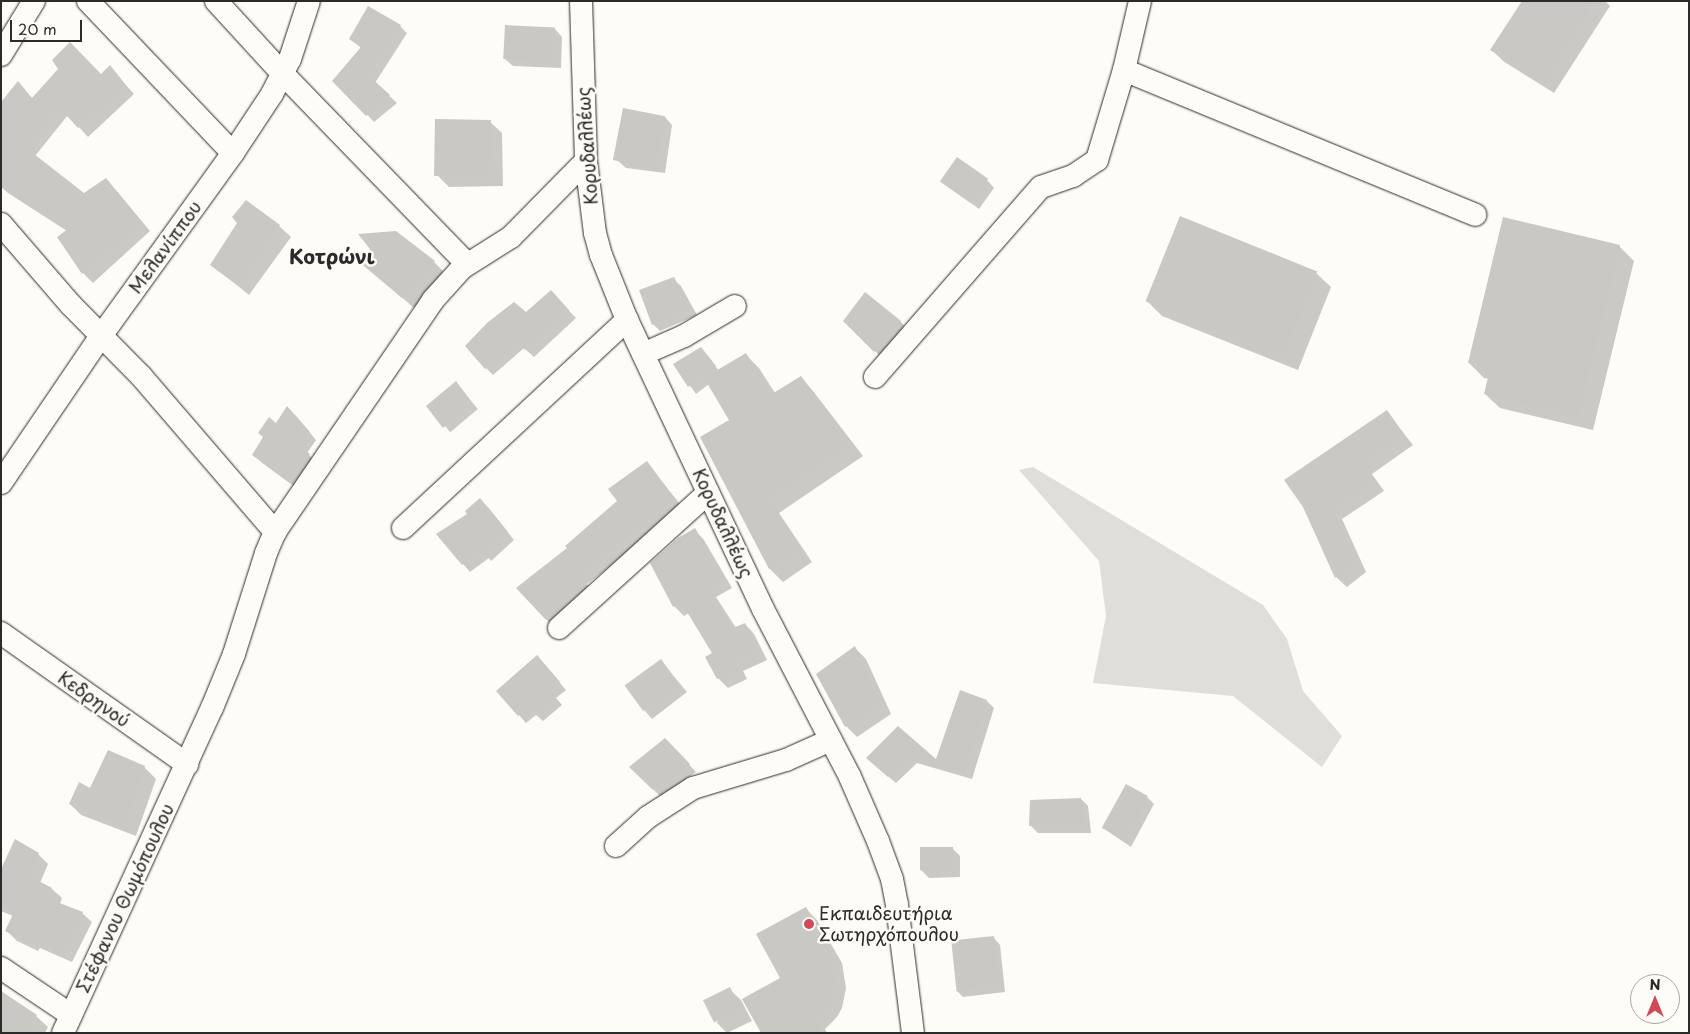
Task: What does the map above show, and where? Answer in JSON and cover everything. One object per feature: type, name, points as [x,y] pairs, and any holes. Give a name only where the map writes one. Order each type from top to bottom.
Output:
[{"type":"street","points":[[1,55],[34,1]]},
{"type":"street","points":[[88,1],[233,153]]},
{"type":"street","points":[[216,1],[283,74],[467,264]]},
{"type":"street","name":"Μελανίππου","points":[[1,483],[101,336],[233,153],[283,74],[296,43],[309,1]]},
{"type":"street","name":"Κορυδαλλέως","points":[[581,1],[586,161],[595,232],[609,278],[763,609],[869,818],[892,879],[913,1033]]},
{"type":"street","points":[[875,377],[1041,187],[1073,176],[1097,160],[1124,70],[1140,1]]},
{"type":"street","points":[[1124,70],[1475,215]]},
{"type":"street","name":"Στέφανου Θωμόπουλου","points":[[67,1024],[187,764],[234,654],[266,553],[275,532],[355,418],[433,300],[467,264],[511,237],[586,161]]},
{"type":"street","points":[[1,224],[62,295],[159,395],[275,532]]},
{"type":"street","points":[[643,354],[684,336],[735,306]]},
{"type":"street","points":[[403,528],[627,320]]},
{"type":"street","points":[[559,628],[708,493]]},
{"type":"street","name":"Κεδρηνού","points":[[1,634],[187,764]]},
{"type":"street","points":[[616,846],[648,817],[692,788],[786,760],[831,740]]},
{"type":"street","points":[[1,968],[67,1024]]},
{"type":"shaded area","points":[[1033,467],[1263,605],[1287,639],[1303,691],[1342,736],[1322,767],[1233,696],[1093,683],[1106,616],[1099,561],[1019,470]]},
{"type":"building","points":[[1522,1],[1595,1],[1543,83],[1490,50]]},
{"type":"building","points":[[368,6],[401,25],[368,75],[390,95],[366,116],[332,81],[361,47],[349,39]]},
{"type":"building","points":[[505,25],[555,28],[553,62],[503,59]]},
{"type":"building","points":[[70,42],[101,74],[110,65],[125,84],[78,128],[58,106],[25,147],[84,193],[106,178],[141,221],[82,274],[57,237],[68,229],[1,187],[1,102],[18,81],[32,98],[58,69],[52,60]]},
{"type":"building","points":[[623,108],[665,116],[655,168],[613,160]]},
{"type":"building","points":[[435,119],[491,120],[490,177],[434,176]]},
{"type":"building","points":[[957,157],[988,179],[971,203],[940,182]]},
{"type":"building","points":[[246,200],[280,225],[237,285],[210,265],[237,223],[232,217]]},
{"type":"building","points":[[1180,216],[1317,271],[1283,357],[1146,301]]},
{"type":"building","points":[[1503,217],[1620,245],[1578,416],[1484,394],[1490,369],[1468,363]]},
{"type":"building","points":[[396,231],[435,261],[402,298],[358,261],[370,249],[358,234]]},
{"type":"building","points":[[674,277],[690,308],[652,325],[639,290]]},
{"type":"building","points":[[551,290],[569,310],[525,350],[516,341],[485,369],[465,346],[487,323],[514,302],[526,312]]},
{"type":"building","points":[[865,292],[901,321],[874,352],[843,321]]},
{"type":"building","points":[[701,347],[716,366],[688,387],[673,364]]},
{"type":"building","points":[[746,353],[772,394],[801,376],[851,442],[767,500],[800,549],[769,569],[700,437],[729,420],[704,378]]},
{"type":"building","points":[[456,381],[471,401],[443,428],[426,406]]},
{"type":"building","points":[[287,406],[310,432],[299,445],[310,454],[287,481],[252,455],[263,437],[258,433],[269,417],[276,423]]},
{"type":"building","points":[[1387,410],[1404,434],[1363,463],[1374,480],[1332,509],[1356,562],[1335,578],[1303,507],[1284,480]]},
{"type":"building","points":[[647,461],[675,499],[578,574],[584,584],[546,620],[516,588],[567,548],[565,546],[617,501],[608,489]]},
{"type":"building","points":[[480,498],[508,532],[483,554],[480,552],[462,565],[436,534],[467,514],[465,511]]},
{"type":"building","points":[[695,528],[724,578],[708,587],[733,628],[745,623],[758,650],[734,661],[738,670],[717,679],[705,657],[712,653],[681,602],[673,607],[650,563],[678,538]]},
{"type":"building","points":[[855,646],[881,702],[845,727],[816,674]]},
{"type":"building","points":[[537,655],[560,682],[549,690],[555,697],[534,715],[528,708],[518,716],[496,691]]},
{"type":"building","points":[[661,659],[680,685],[643,711],[625,685]]},
{"type":"building","points":[[960,690],[987,700],[965,772],[909,756],[888,777],[866,758],[898,726],[936,759]]},
{"type":"building","points":[[665,738],[690,764],[653,790],[629,767]]},
{"type":"building","points":[[108,750],[145,766],[124,826],[69,804],[79,782],[90,788]]},
{"type":"building","points":[[1126,784],[1148,796],[1124,840],[1102,828]]},
{"type":"building","points":[[1081,798],[1084,826],[1029,826],[1030,800]]},
{"type":"building","points":[[15,839],[39,853],[29,876],[52,888],[49,899],[83,912],[62,953],[30,939],[28,942],[5,931],[14,912],[1,906],[1,869]]},
{"type":"building","points":[[920,847],[953,847],[953,870],[920,870]]},
{"type":"building","points":[[806,907],[831,950],[835,976],[832,997],[826,1006],[814,1017],[823,1033],[761,1033],[742,999],[780,978],[756,934]]},
{"type":"building","points":[[994,936],[999,985],[956,989],[951,940]]},
{"type":"building","points":[[730,987],[741,1009],[714,1023],[703,1000]]},
{"type":"building","points":[[1,991],[37,1015],[28,1033],[1,1033]]},
{"type":"place","name":"Εκπαιδευτήρια Σωτηρχόπουλου","points":[[809,924]]},
{"type":"district","name":"Κοτρώνι","points":[[332,256]]}]
